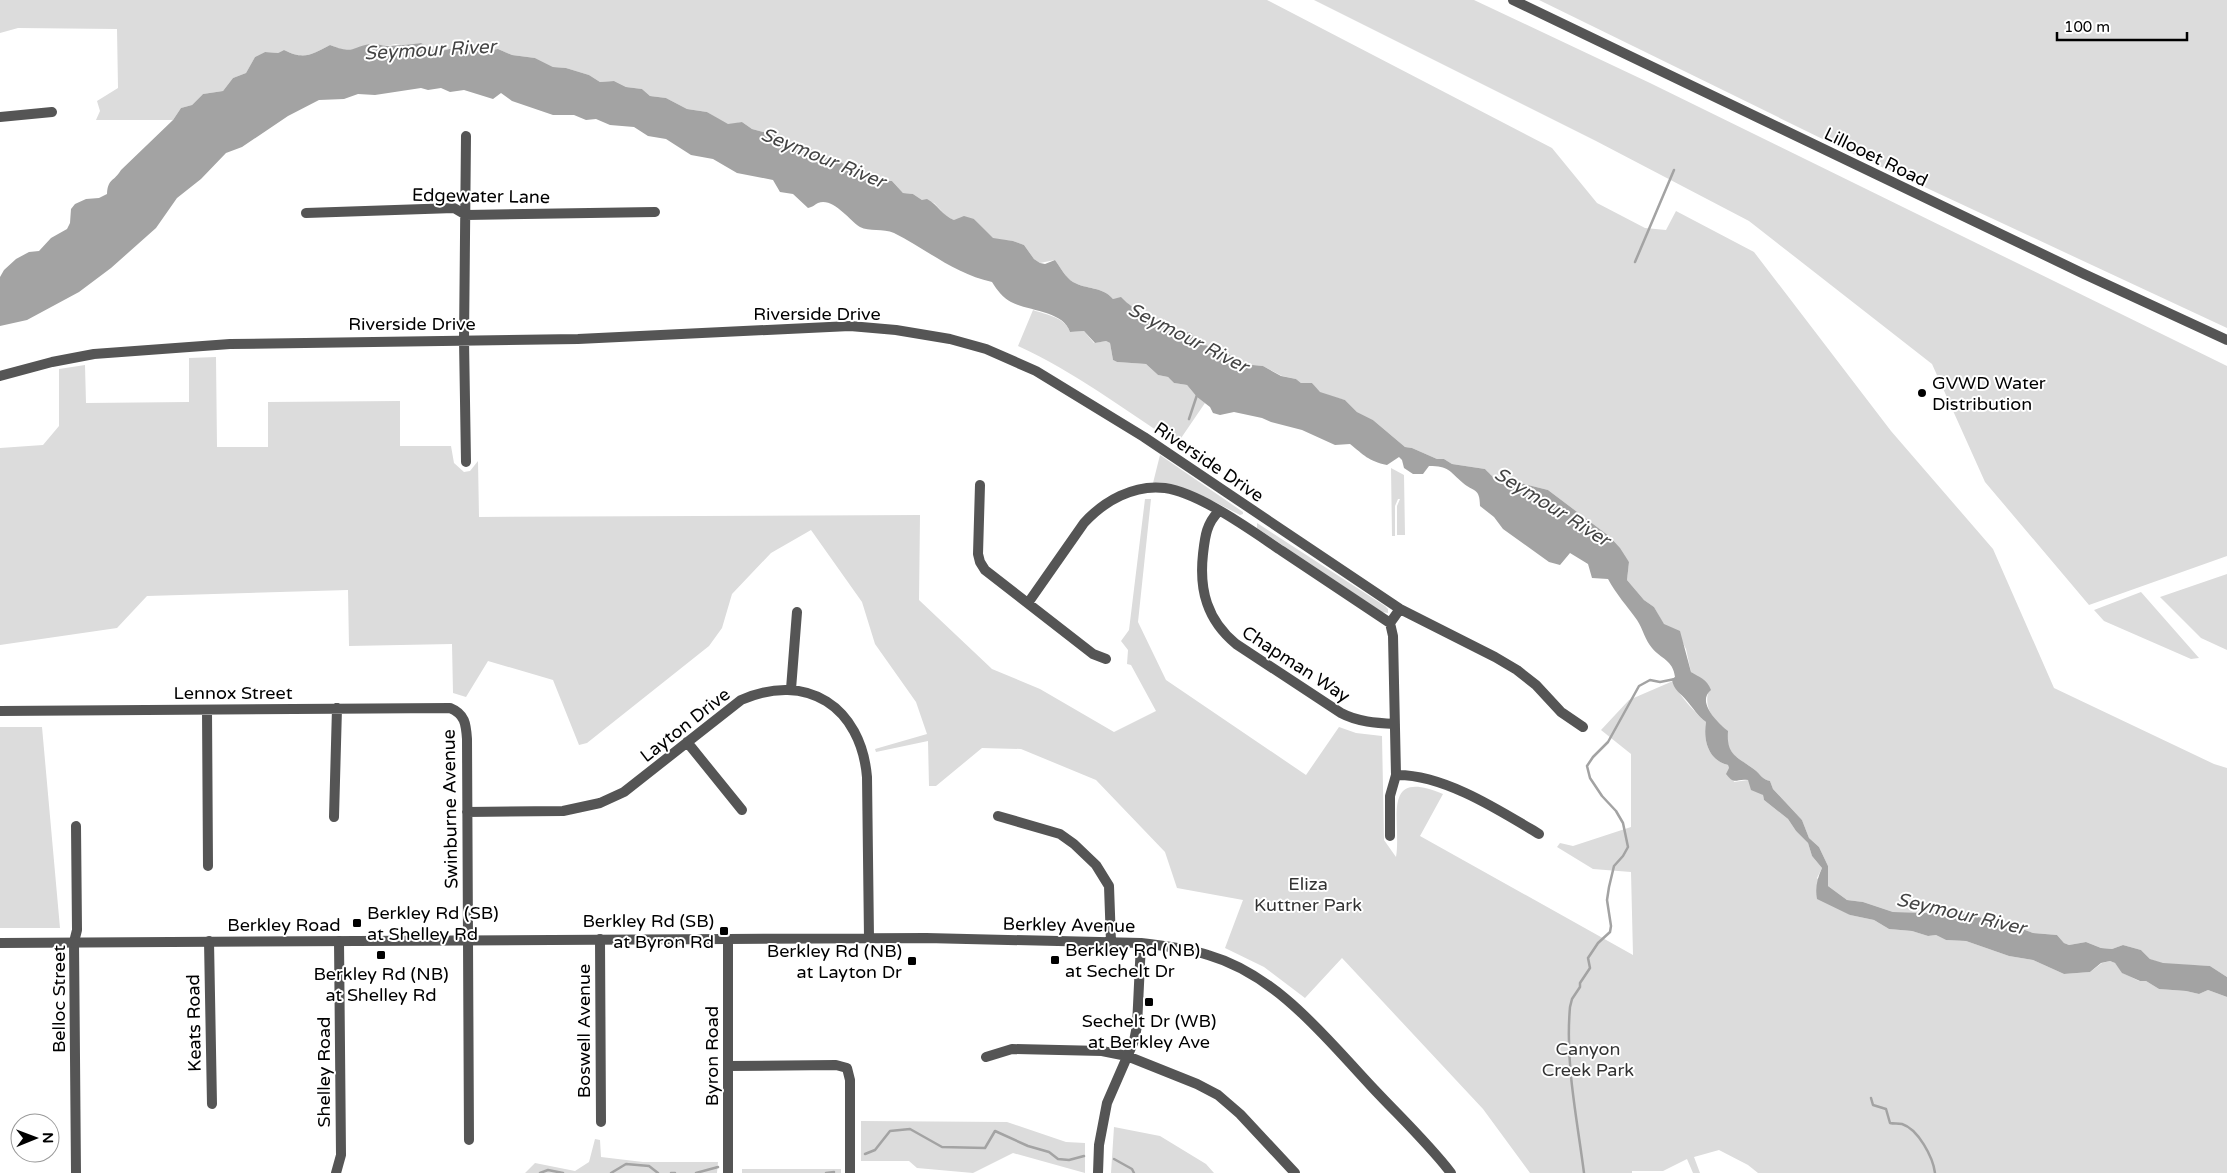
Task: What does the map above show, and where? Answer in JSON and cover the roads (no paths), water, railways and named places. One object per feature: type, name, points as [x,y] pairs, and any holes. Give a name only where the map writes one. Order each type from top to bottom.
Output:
[{"type":"street","name":"Lillooet Road","points":[[1513,0],[2066,266],[2227,340]]},
{"type":"street","points":[[0,117],[52,112]]},
{"type":"street","points":[[466,136],[464,340],[466,462]]},
{"type":"street","name":"Edgewater Lane","points":[[306,213],[454,208],[466,215],[656,212]]},
{"type":"street","name":"Riverside Drive","points":[[0,376],[52,362],[94,354],[187,349],[230,344],[578,339],[850,326],[896,330],[950,339],[986,349],[1036,371],[1144,437],[1400,609],[1496,657],[1517,670],[1536,685],[1561,712],[1583,727]]},
{"type":"street","points":[[980,485],[978,554],[985,570],[1093,654],[1106,659]]},
{"type":"street","name":"Riverside Drive","points":[[1028,603],[1084,523],[1105,503],[1138,490],[1164,488],[1204,502],[1245,526],[1390,624]]},
{"type":"street","name":"Chapman Way","points":[[1219,511],[1205,531],[1201,572],[1205,601],[1222,633],[1352,719],[1395,724]]},
{"type":"street","points":[[1245,526],[1254,512]]},
{"type":"street","points":[[1390,836],[1390,796],[1396,775],[1393,636],[1390,624],[1400,609]]},
{"type":"street","points":[[791,689],[797,612]]},
{"type":"street","name":"Layton Drive","points":[[467,812],[563,811],[600,803],[624,792],[741,700],[766,692],[791,689],[814,696],[837,709],[856,733],[864,753],[867,777],[869,938]]},
{"type":"street","points":[[334,817],[337,708]]},
{"type":"street","name":"Lennox Street","points":[[0,711],[450,708],[458,711],[464,718]]},
{"type":"street","points":[[206,710],[208,866]]},
{"type":"street","name":"Swinburne Avenue","points":[[464,718],[466,727],[469,1140]]},
{"type":"street","points":[[687,742],[742,810]]},
{"type":"street","points":[[1396,775],[1408,774],[1437,781],[1539,834]]},
{"type":"street","points":[[998,816],[1060,834],[1074,844],[1096,865],[1110,886],[1111,942]]},
{"type":"street","name":"Belloc Street","points":[[76,826],[77,930],[74,942],[76,1173]]},
{"type":"street","name":"Berkley Road","points":[[0,943],[869,938]]},
{"type":"street","name":"Berkley Avenue","points":[[869,938],[1141,943],[1176,947],[1210,955],[1252,975],[1279,993],[1308,1018],[1451,1173]]},
{"type":"street","name":"Boswell Avenue","points":[[600,939],[601,1122]]},
{"type":"street","name":"Byron Road","points":[[728,939],[728,1173]]},
{"type":"street","name":"Shelley Road","points":[[336,1173],[340,1155],[339,941]]},
{"type":"street","name":"Keats Road","points":[[209,942],[212,1104]]},
{"type":"street","points":[[1098,1173],[1102,1122],[1107,1103],[1134,1041],[1140,1010],[1141,943]]},
{"type":"street","points":[[986,1057],[1012,1049],[1102,1051],[1127,1056],[1197,1084],[1218,1095],[1240,1114],[1295,1173]]},
{"type":"street","points":[[728,1066],[836,1065],[847,1068],[850,1080],[850,1173]]},
{"type":"water","name":"Seymour River","points":[[421,43],[438,52],[461,46],[481,52],[498,49],[512,55],[535,58],[553,67],[566,68],[589,75],[600,82],[614,81],[626,87],[642,89],[650,96],[666,98],[687,109],[707,112],[728,124],[742,122],[752,129],[775,135],[796,146],[811,149],[827,158],[841,162],[852,170],[866,173],[875,180],[892,181],[903,193],[913,194],[922,200],[927,199],[954,220],[964,216],[974,219],[993,238],[1024,245],[1034,259],[1040,263],[1045,264],[1055,260],[1073,282],[1104,292],[1113,299],[1121,297],[1143,318],[1156,320],[1171,330],[1192,333],[1194,343],[1218,348],[1227,352],[1232,358],[1242,364],[1263,366],[1281,376],[1296,379],[1301,383],[1312,383],[1320,392],[1345,400],[1357,412],[1373,420],[1405,447],[1412,448],[1437,459],[1444,459],[1452,464],[1485,469],[1499,483],[1509,486],[1520,483],[1548,490],[1609,536],[1629,562],[1627,580],[1644,600],[1654,607],[1664,624],[1680,631],[1691,672],[1709,686],[1711,690],[1707,695],[1707,706],[1714,718],[1728,731],[1731,751],[1738,759],[1770,781],[1773,789],[1802,820],[1809,838],[1819,847],[1828,866],[1828,886],[1847,900],[1863,902],[1893,912],[1966,914],[1987,919],[1995,924],[2012,925],[2033,933],[2057,935],[2064,943],[2069,945],[2086,942],[2101,948],[2112,949],[2123,945],[2141,950],[2150,959],[2163,963],[2210,966],[2227,977],[2227,997],[2208,990],[2199,994],[2159,989],[2146,981],[2140,981],[2122,973],[2115,963],[2110,961],[2101,963],[2090,972],[2064,974],[2033,960],[2009,956],[1966,941],[1946,940],[1936,935],[1928,936],[1912,931],[1889,929],[1874,920],[1850,915],[1817,899],[1817,884],[1822,868],[1812,856],[1808,843],[1796,831],[1788,819],[1764,800],[1763,795],[1751,790],[1748,780],[1734,781],[1729,778],[1726,774],[1729,768],[1728,765],[1716,759],[1708,748],[1705,736],[1706,722],[1676,689],[1672,679],[1675,677],[1672,667],[1655,652],[1637,620],[1608,579],[1592,578],[1588,564],[1570,553],[1560,565],[1549,562],[1503,529],[1494,517],[1480,506],[1477,493],[1445,468],[1429,466],[1423,474],[1413,474],[1404,468],[1399,457],[1387,465],[1371,459],[1350,444],[1335,445],[1302,430],[1262,418],[1234,412],[1220,415],[1213,413],[1210,407],[1197,397],[1187,385],[1174,383],[1168,377],[1158,375],[1146,364],[1117,362],[1113,360],[1110,343],[1106,341],[1095,343],[1084,331],[1070,332],[1061,320],[1045,312],[1011,302],[1000,294],[992,282],[953,267],[894,233],[860,227],[829,203],[818,203],[808,208],[793,194],[780,192],[773,180],[737,173],[713,159],[691,155],[666,139],[648,136],[634,127],[610,125],[596,119],[586,120],[574,115],[553,115],[512,101],[501,93],[493,99],[464,90],[450,92],[441,88],[428,90],[421,88],[375,95],[358,94],[344,99],[319,100],[288,116],[242,147],[226,153],[201,179],[177,198],[156,228],[111,268],[79,292],[27,320],[0,326],[0,277],[4,270],[16,259],[29,252],[39,251],[51,238],[67,229],[70,223],[71,209],[75,204],[107,194],[112,180],[173,120],[181,108],[192,105],[203,94],[223,91],[233,78],[246,73],[255,57],[265,52],[278,53],[284,50],[297,55],[307,55],[330,45],[349,50],[373,44],[386,46]]},
{"type":"waterway","points":[[1635,262],[1674,170]]},
{"type":"waterway","points":[[1189,419],[1197,395]]},
{"type":"waterway","points":[[1584,1173],[1570,1070],[1570,1007],[1572,999],[1580,987],[1580,983],[1590,968],[1588,958],[1598,943],[1610,932],[1611,926],[1607,900],[1609,887],[1614,866],[1628,847],[1623,823],[1590,778],[1587,766],[1608,742],[1639,686],[1650,680],[1660,682],[1675,679]]},
{"type":"waterway","points":[[1871,1098],[1873,1105],[1886,1109],[1890,1123],[1902,1124],[1919,1137],[1928,1152],[1935,1173]]},
{"type":"waterway","points":[[865,1154],[875,1150],[890,1131],[910,1129],[942,1147],[985,1148],[995,1131],[1028,1146],[1049,1152],[1058,1159],[1069,1160],[1084,1156]]},
{"type":"waterway","points":[[1114,1159],[1132,1169],[1134,1173]]},
{"type":"waterway","points":[[611,1173],[626,1164],[649,1166],[658,1173]]},
{"type":"waterway","points":[[696,1173],[718,1167]]},
{"type":"waterway","points":[[540,1173],[548,1170],[563,1173]]},
{"type":"waterway","points":[[826,1173],[834,1172]]},
{"type":"place","name":"GVWD Water Distribution","points":[[1922,393]]},
{"type":"place","name":"Berkley Rd (SB) at Shelley Rd","points":[[357,923]]},
{"type":"place","name":"Berkley Rd (SB) at Byron Rd","points":[[724,931]]},
{"type":"place","name":"Berkley Rd (NB) at Shelley Rd","points":[[381,955]]},
{"type":"place","name":"Berkley Rd (NB) at Sechelt Dr","points":[[1055,960]]},
{"type":"place","name":"Berkley Rd (NB) at Layton Dr","points":[[912,961]]},
{"type":"place","name":"Sechelt Dr (WB) at Berkley Ave","points":[[1149,1002]]},
{"type":"park label","name":"Eliza Kuttner Park","points":[[1308,894]]},
{"type":"park label","name":"Canyon Creek Park","points":[[1588,1059]]}]
